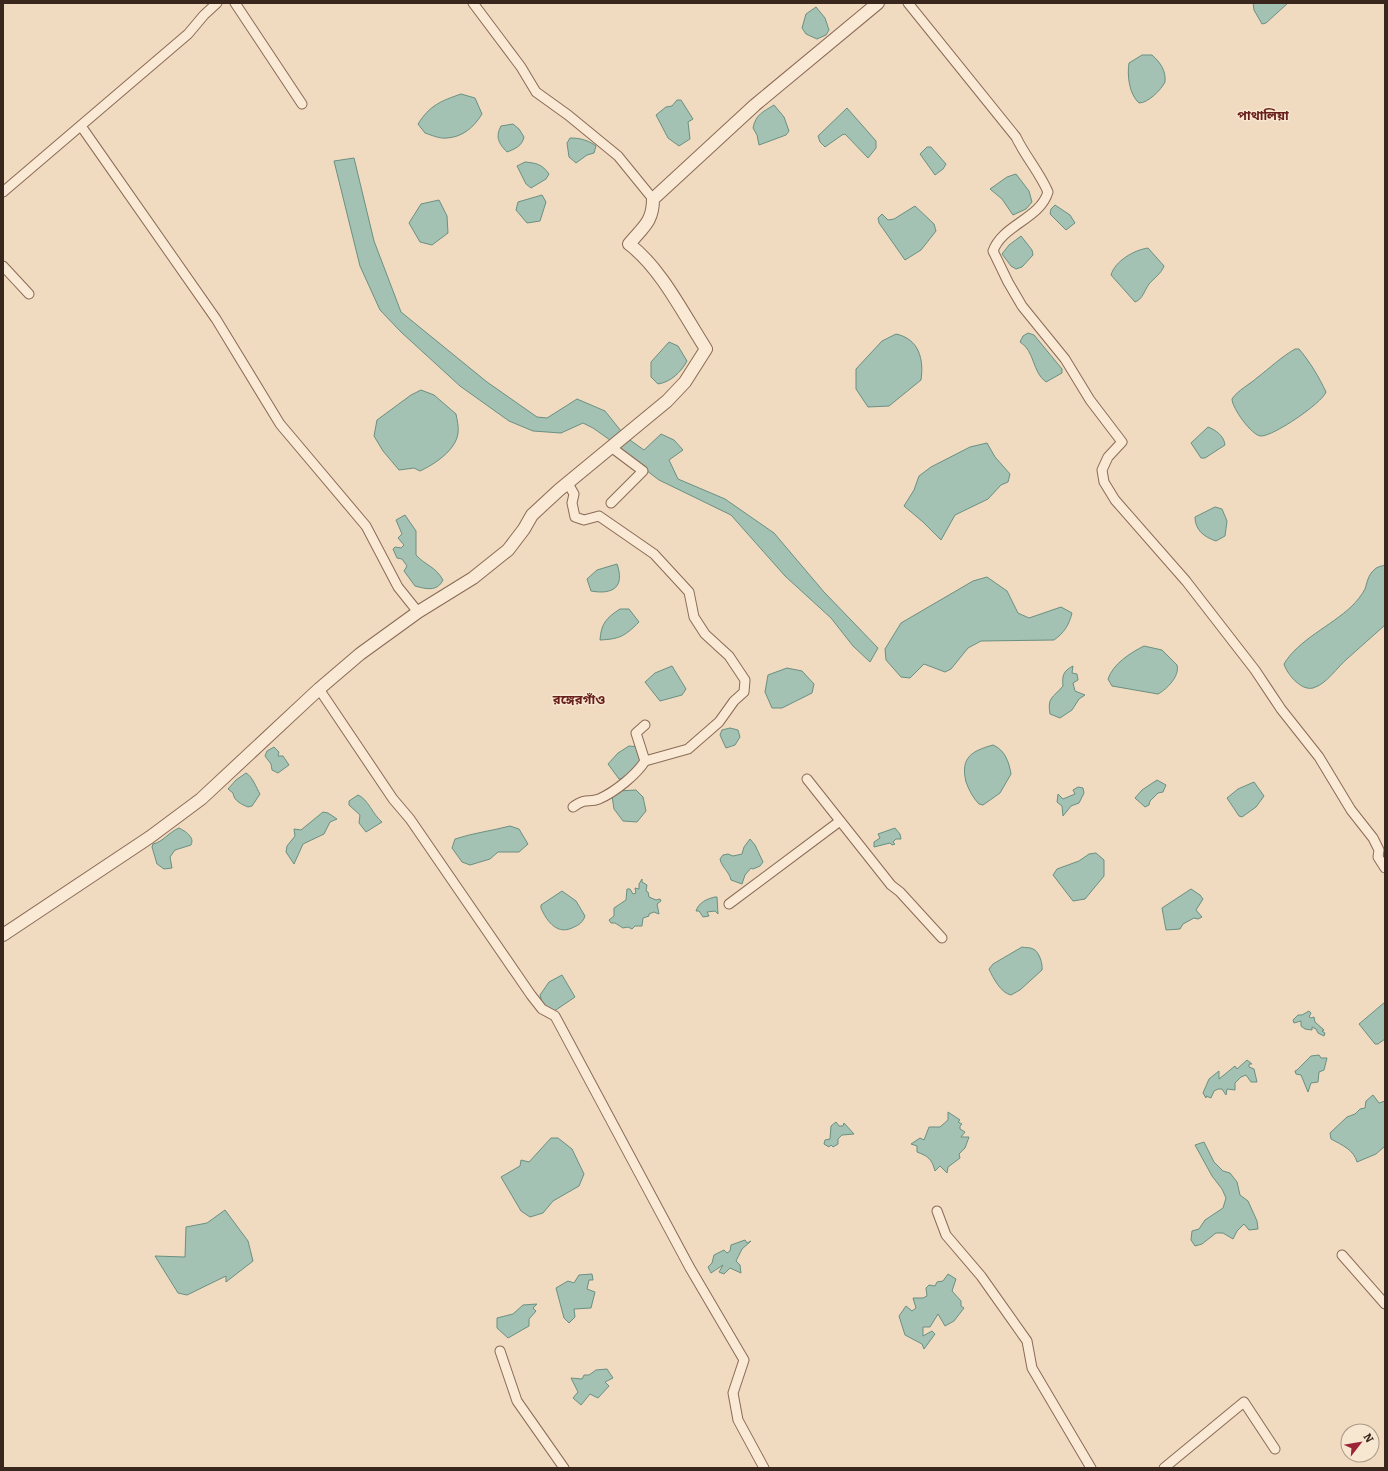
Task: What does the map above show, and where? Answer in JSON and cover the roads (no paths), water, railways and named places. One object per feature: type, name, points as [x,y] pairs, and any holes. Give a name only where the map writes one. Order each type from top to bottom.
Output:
[{"type":"street","points":[[3,192],[188,34],[204,15],[217,3]]},
{"type":"street","points":[[235,3],[302,104]]},
{"type":"street","points":[[3,935],[150,837],[201,799],[319,689],[360,654],[418,612],[473,578],[508,550],[524,529],[532,515],[566,484],[667,401],[685,382],[706,349],[670,292],[642,254],[629,244],[649,221],[653,213],[653,199],[618,156],[579,124],[536,92],[521,67],[473,3]]},
{"type":"street","points":[[653,199],[755,105],[878,3]]},
{"type":"street","points":[[908,3],[1016,137],[1026,157],[1048,192],[1042,204],[1000,238],[993,251],[1022,306],[1065,359],[1090,400],[1122,442],[1108,457],[1102,470],[1104,482],[1115,500],[1138,528],[1156,545],[1162,556],[1211,612],[1232,642],[1255,670],[1281,709],[1319,757],[1351,810],[1377,844],[1378,857],[1385,868]]},
{"type":"street","points":[[81,126],[216,319],[280,424],[366,526],[398,587],[418,612]]},
{"type":"street","points":[[3,266],[29,294]]},
{"type":"street","points":[[610,503],[643,471],[611,447]]},
{"type":"street","points":[[566,484],[570,487],[574,494],[572,503],[575,517],[584,520],[599,516],[622,534],[654,554],[689,592],[694,617],[705,634],[729,656],[745,680],[744,692],[734,701],[723,717],[688,748],[645,761],[637,773],[610,793],[598,799],[582,800],[573,806]]},
{"type":"street","points":[[319,689],[393,799],[410,819],[531,995],[542,1009],[555,1016],[690,1268],[744,1360],[733,1393],[738,1420],[764,1468]]},
{"type":"street","points":[[645,725],[636,733],[645,761]]},
{"type":"street","points":[[807,779],[891,885],[900,892],[942,938]]},
{"type":"street","points":[[730,904],[840,821]]},
{"type":"street","points":[[937,1212],[946,1236],[981,1276],[1027,1341],[1032,1368],[1091,1468]]},
{"type":"street","points":[[1342,1255],[1385,1304]]},
{"type":"street","points":[[500,1351],[517,1401],[564,1468]]},
{"type":"street","points":[[1164,1468],[1244,1402],[1275,1449]]},
{"type":"district","name":"পাথালিয়া","points":[[1263,115]]},
{"type":"district","name":"রঙ্গেরগাঁও","points":[[579,699]]}]
